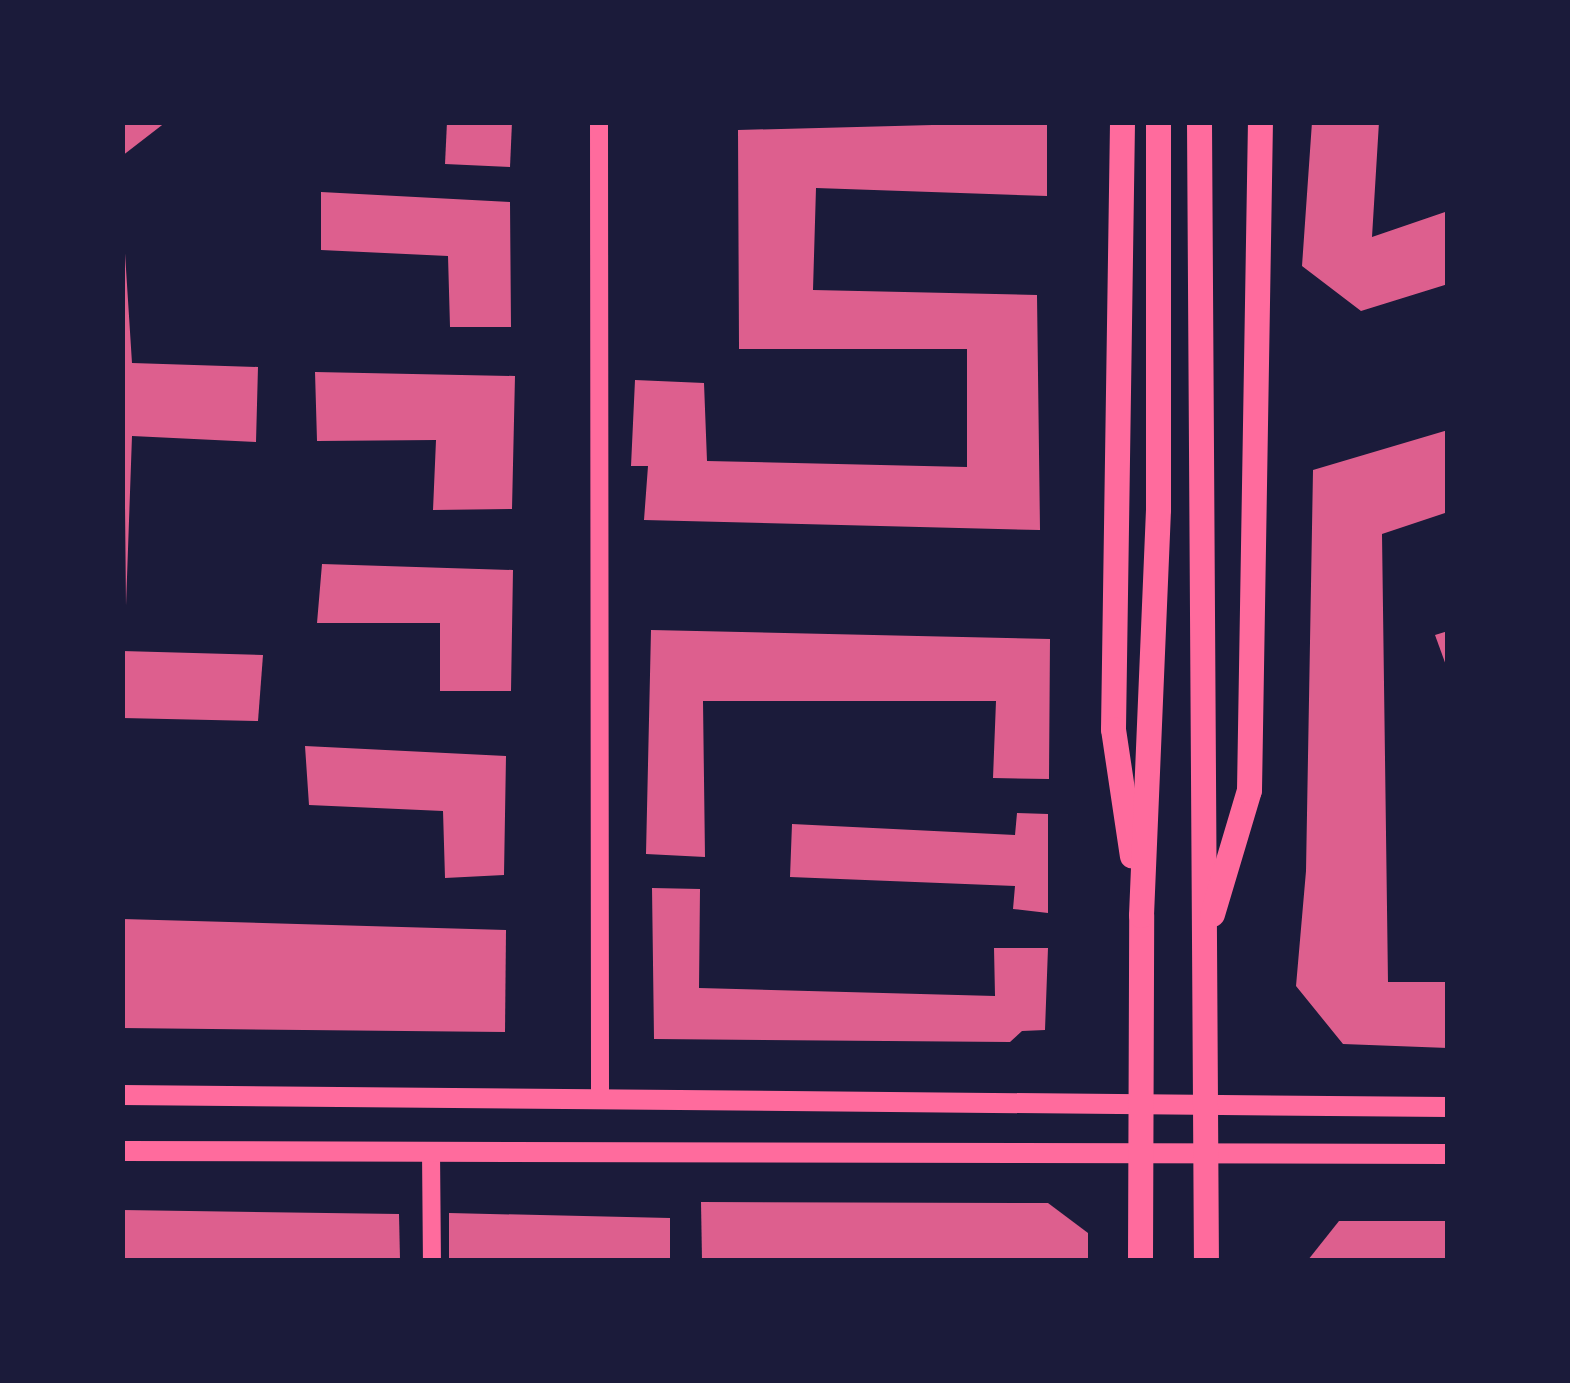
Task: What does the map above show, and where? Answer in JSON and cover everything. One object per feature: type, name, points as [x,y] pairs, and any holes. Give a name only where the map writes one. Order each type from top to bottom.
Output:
[{"type":"main road","points":[[1122,122],[1113,729],[1141,915]]},
{"type":"main road","points":[[1140,1260],[1141,915],[1158,509],[1158,122]]},
{"type":"main road","points":[[1199,122],[1196,510],[1205,938],[1206,1260]]},
{"type":"main road","points":[[1205,938],[1249,790],[1260,122]]},
{"type":"main road","points":[[122,1095],[1448,1107]]},
{"type":"main road","points":[[122,1150],[1448,1154]]},
{"type":"street","points":[[600,122],[600,1098]]},
{"type":"street","points":[[431,1152],[432,1260]]},
{"type":"building","points":[[122,122],[166,122],[122,156]]},
{"type":"building","points":[[447,122],[512,122],[510,167],[445,164]]},
{"type":"building","points":[[1047,122],[1047,196],[816,188],[813,290],[1037,295],[1040,530],[644,520],[648,466],[631,466],[635,380],[704,383],[707,461],[967,467],[967,349],[739,349],[738,130]]},
{"type":"building","points":[[1312,122],[1379,122],[1372,237],[1448,211],[1448,284],[1361,311],[1302,266]]},
{"type":"building","points":[[321,192],[510,202],[511,327],[450,327],[448,256],[321,250]]},
{"type":"building","points":[[122,206],[132,363],[258,367],[256,442],[132,436],[126,606]]},
{"type":"building","points":[[315,372],[515,376],[512,509],[433,510],[436,440],[317,441]]},
{"type":"building","points":[[1448,430],[1448,512],[1382,534],[1388,982],[1448,982],[1448,1048],[1343,1044],[1296,986],[1306,871],[1313,470]]},
{"type":"building","points":[[322,564],[513,570],[511,691],[440,691],[440,623],[317,623]]},
{"type":"building","points":[[651,630],[1050,639],[1049,779],[993,778],[996,701],[703,701],[705,857],[646,854]]},
{"type":"building","points":[[1448,631],[1448,667],[1447,668],[1435,635]]},
{"type":"building","points":[[122,651],[263,655],[258,721],[122,718]]},
{"type":"building","points":[[305,746],[506,756],[504,875],[445,878],[443,811],[309,805]]},
{"type":"building","points":[[1017,813],[1048,814],[1048,913],[1013,909],[1015,886],[790,877],[792,824],[1015,835]]},
{"type":"building","points":[[652,888],[700,889],[699,988],[995,996],[994,948],[1048,948],[1045,1030],[1022,1031],[1010,1042],[654,1039]]},
{"type":"building","points":[[122,919],[506,930],[505,1032],[122,1028]]},
{"type":"building","points":[[701,1202],[1048,1203],[1088,1233],[1088,1260],[702,1260]]},
{"type":"building","points":[[122,1210],[399,1214],[400,1260],[122,1260]]},
{"type":"building","points":[[449,1213],[670,1218],[670,1260],[449,1260]]},
{"type":"building","points":[[1339,1221],[1448,1221],[1448,1260],[1308,1260]]}]
